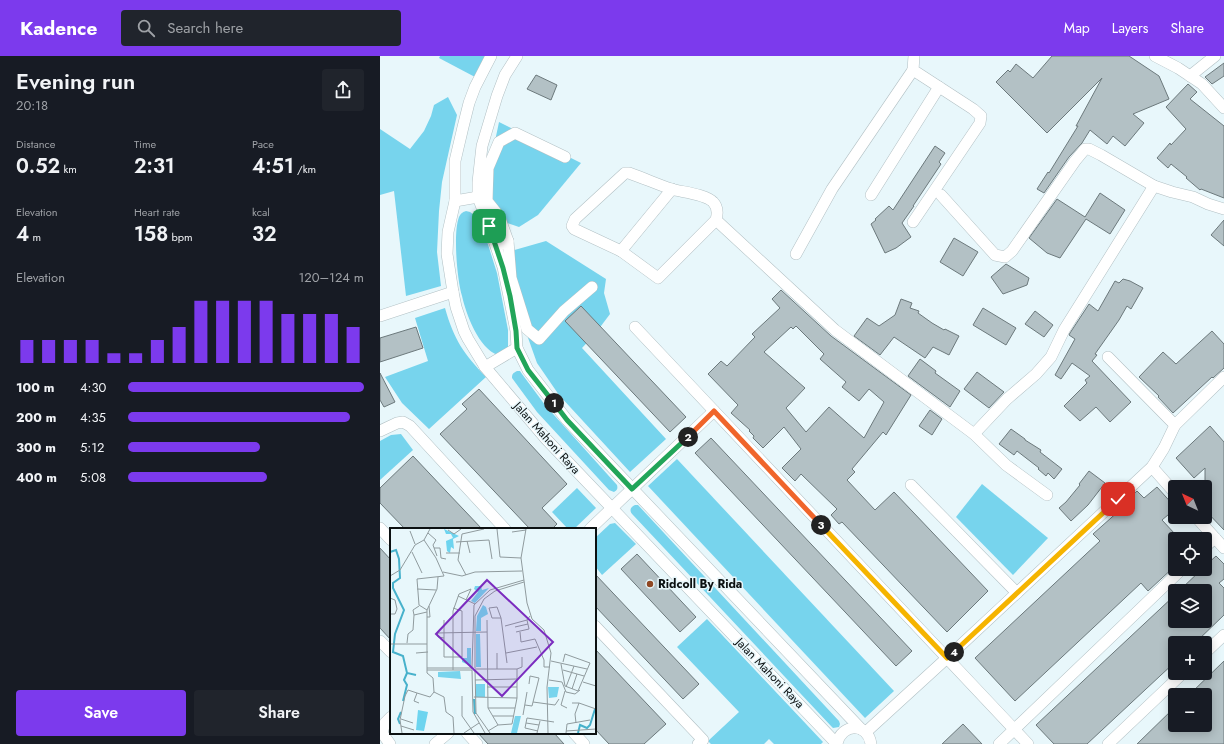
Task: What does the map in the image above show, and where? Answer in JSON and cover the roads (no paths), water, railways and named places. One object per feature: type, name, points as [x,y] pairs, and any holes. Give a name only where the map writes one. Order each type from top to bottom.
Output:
[{"type":"street","name":"Jalan Mahoni Raya","points":[[491,56],[475,86],[463,127],[455,161],[455,201],[448,232],[447,254],[453,292],[464,331],[485,367],[546,439],[836,744]]},
{"type":"street","points":[[517,56],[505,75],[484,140],[479,174],[478,197],[497,246],[510,296],[516,331],[517,348],[528,370],[567,420],[863,730],[869,737],[872,744]]},
{"type":"street","points":[[796,254],[832,189],[913,70],[914,56]]},
{"type":"street","points":[[1155,56],[1202,84],[1224,108]]},
{"type":"street","points":[[1190,76],[1214,56]]},
{"type":"street","points":[[913,70],[973,109],[981,116],[980,123],[913,222]]},
{"type":"street","points":[[871,196],[939,87]]},
{"type":"street","points":[[565,158],[515,133],[499,142],[488,168],[487,201],[499,216],[508,241],[511,278],[527,329],[539,339],[564,312],[592,287]]},
{"type":"street","points":[[941,195],[995,255],[1005,257],[1012,252],[1075,161],[1085,149],[1101,154],[1154,186],[1193,197],[1224,209]]},
{"type":"street","points":[[625,173],[629,173],[672,189],[690,192],[713,201],[718,212],[716,220],[658,278],[621,251],[574,229],[572,226],[575,219],[625,173]]},
{"type":"street","points":[[974,434],[1007,399],[1036,374],[1051,356],[1064,330],[1154,186]]},
{"type":"street","points":[[621,251],[672,189]]},
{"type":"street","points":[[455,201],[478,197]]},
{"type":"street","points":[[716,220],[835,330],[974,434],[1006,464],[1047,495]]},
{"type":"street","points":[[497,246],[508,241]]},
{"type":"street","points":[[380,316],[453,292]]},
{"type":"street","points":[[635,327],[1028,744]]},
{"type":"street","points":[[485,367],[517,348]]},
{"type":"street","points":[[1108,358],[1175,425]]},
{"type":"street","points":[[863,730],[947,658],[1152,467],[1164,448],[1175,425],[1224,377]]},
{"type":"street","points":[[591,528],[714,411]]},
{"type":"street","points":[[380,431],[397,423],[403,422],[410,426],[503,528]]},
{"type":"street","points":[[1152,467],[1168,485]]},
{"type":"street","points":[[911,485],[1017,593]]},
{"type":"street","points":[[1202,524],[1224,548]]},
{"type":"street","points":[[380,528],[390,539]]},
{"type":"street","points":[[1212,541],[1215,538]]},
{"type":"street","points":[[999,744],[1175,576]]},
{"type":"street","points":[[596,627],[703,740],[698,744]]},
{"type":"street","points":[[1212,646],[1224,635]]},
{"type":"street","points":[[380,641],[390,651]]},
{"type":"street","points":[[1108,744],[1176,680]]},
{"type":"street","points":[[390,718],[385,724],[382,733],[390,744]]},
{"type":"street","points":[[836,744],[838,737],[842,732],[854,728],[863,730]]},
{"type":"street","points":[[434,744],[447,734]]},
{"type":"street","points":[[468,734],[477,744]]},
{"type":"street","points":[[575,734],[584,744]]},
{"type":"place","name":"Ridcoll By Rida","points":[[650,584]]}]
